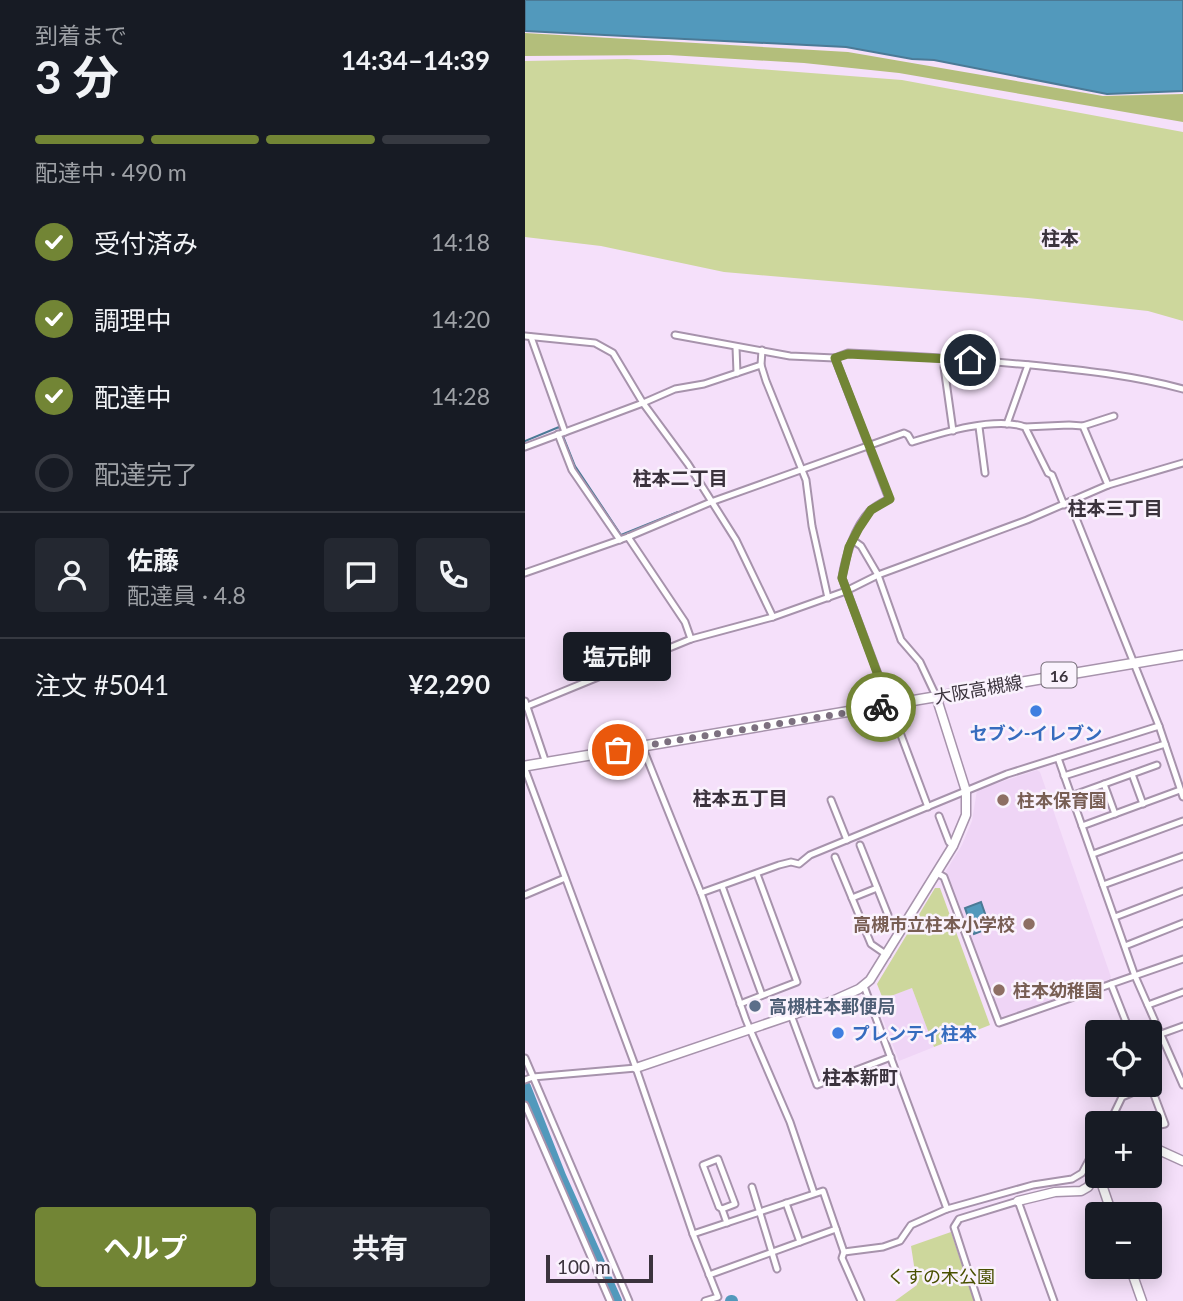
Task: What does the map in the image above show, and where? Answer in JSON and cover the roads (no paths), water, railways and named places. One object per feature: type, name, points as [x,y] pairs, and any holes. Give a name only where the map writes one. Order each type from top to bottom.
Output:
[{"type":"main road","name":"大阪高槻線","points":[[525,768],[1183,654]]},
{"type":"street","points":[[675,335],[790,356],[835,358],[848,354],[1028,365],[1125,376],[1183,389]]},
{"type":"street","points":[[565,432],[528,337],[596,343],[613,353],[643,403],[688,464],[736,540],[773,617]]},
{"type":"street","points":[[736,347],[737,373]]},
{"type":"street","points":[[762,350],[761,365],[803,469],[828,598]]},
{"type":"street","points":[[835,358],[890,499],[871,510],[859,528],[849,547],[842,578],[928,807]]},
{"type":"street","points":[[525,447],[674,389],[704,384],[761,365]]},
{"type":"street","points":[[1007,424],[1028,365]]},
{"type":"street","points":[[944,367],[953,431]]},
{"type":"street","points":[[525,573],[628,537],[711,502],[904,433],[912,442],[979,427],[1015,423],[1025,427],[1083,426],[1114,416]]},
{"type":"street","points":[[1083,426],[1108,485]]},
{"type":"street","points":[[979,427],[985,473]]},
{"type":"street","points":[[1025,427],[1067,504],[1134,662],[1182,794],[1143,804],[1083,826]]},
{"type":"street","points":[[558,434],[572,470],[620,540]]},
{"type":"street","points":[[546,763],[526,705],[691,639],[773,617],[828,598],[879,575],[1067,504],[1108,485],[1183,463]]},
{"type":"street","points":[[628,537],[685,622],[691,639]]},
{"type":"street","points":[[525,1080],[533,1077],[636,1068],[791,1015],[850,994],[864,986],[887,955],[953,846],[966,815],[966,791],[936,696],[920,662],[901,640],[879,575],[854,541]]},
{"type":"street","points":[[701,893],[786,863],[799,864],[810,855],[1007,774],[1159,726]]},
{"type":"street","points":[[1064,776],[1165,744]]},
{"type":"street","points":[[642,746],[701,893],[740,1004],[790,1122],[814,1193]]},
{"type":"street","points":[[1058,758],[1135,976],[1155,1020]]},
{"type":"street","points":[[1072,796],[1157,765]]},
{"type":"street","points":[[525,768],[718,1297],[705,1301]]},
{"type":"street","points":[[1132,774],[1143,804]]},
{"type":"street","points":[[1104,785],[1115,814]]},
{"type":"street","points":[[831,800],[847,840]]},
{"type":"street","points":[[939,816],[953,846]]},
{"type":"street","points":[[1093,854],[1183,821]]},
{"type":"street","points":[[860,845],[888,915]]},
{"type":"street","points":[[1103,886],[1183,856]]},
{"type":"street","points":[[835,857],[871,944],[887,955]]},
{"type":"street","points":[[937,873],[944,877],[999,1023],[1183,959]]},
{"type":"street","points":[[740,1004],[797,982],[757,874]]},
{"type":"street","points":[[525,895],[565,877]]},
{"type":"street","points":[[722,886],[762,995]]},
{"type":"street","points":[[852,898],[877,888]]},
{"type":"street","points":[[1115,917],[1183,891]]},
{"type":"street","points":[[1125,946],[1183,923]]},
{"type":"street","points":[[1111,984],[1125,1020]]},
{"type":"street","points":[[864,986],[947,1209]]},
{"type":"street","points":[[1148,1005],[1183,992]]},
{"type":"street","points":[[791,1015],[817,1085],[891,1056]]},
{"type":"street","points":[[1162,1034],[1183,1026]]},
{"type":"street","points":[[1162,1036],[1183,1085]]},
{"type":"street","points":[[525,1058],[629,1301]]},
{"type":"street","points":[[1174,1063],[1183,1060]]},
{"type":"street","points":[[525,1105],[610,1301]]},
{"type":"street","points":[[1162,1151],[1183,1161]]},
{"type":"street","points":[[722,1209],[734,1204],[718,1159],[703,1165],[727,1223]]},
{"type":"street","points":[[844,1252],[883,1247],[900,1241],[911,1225],[947,1209],[1033,1185],[1072,1179],[1082,1173],[1085,1167]]},
{"type":"street","points":[[752,1187],[777,1269]]},
{"type":"street","points":[[978,1301],[954,1227],[955,1222],[1019,1201],[1086,1188]]},
{"type":"street","points":[[693,1234],[823,1191],[844,1252],[842,1258],[861,1301]]},
{"type":"street","points":[[1019,1201],[1054,1301]]},
{"type":"street","points":[[786,1203],[800,1242]]},
{"type":"street","points":[[709,1275],[836,1229]]},
{"type":"street","points":[[1134,1279],[1142,1301]]},
{"type":"water","points":[[525,0],[1183,0],[1183,91],[1107,94],[934,60],[912,59],[846,47],[525,31]]},
{"type":"water","points":[[981,902],[990,928],[974,934],[965,908]]},
{"type":"waterway","points":[[525,441],[559,427],[561,431]]},
{"type":"waterway","points":[[563,436],[575,466],[621,535],[678,512]]},
{"type":"waterway","points":[[525,1087],[560,1176],[616,1301]]},
{"type":"place","name":"セブン-イレブン","points":[[1036,711]]},
{"type":"place","name":"塩元帥","points":[[618,750]]},
{"type":"place","name":"柱本保育園","points":[[1003,800]]},
{"type":"place","name":"高槻市立柱本小学校","points":[[1029,924]]},
{"type":"place","name":"柱本幼稚園","points":[[999,990]]},
{"type":"place","name":"高槻柱本郵便局","points":[[755,1006]]},
{"type":"place","name":"プレンティ柱本","points":[[838,1033]]},
{"type":"district","name":"柱本","points":[[1060,237]]},
{"type":"district","name":"柱本二丁目","points":[[680,477]]},
{"type":"district","name":"柱本三丁目","points":[[1115,507]]},
{"type":"district","name":"柱本五丁目","points":[[740,797]]},
{"type":"district","name":"柱本新町","points":[[860,1076]]},
{"type":"park label","name":"くすの木公園","points":[[941,1276]]}]
